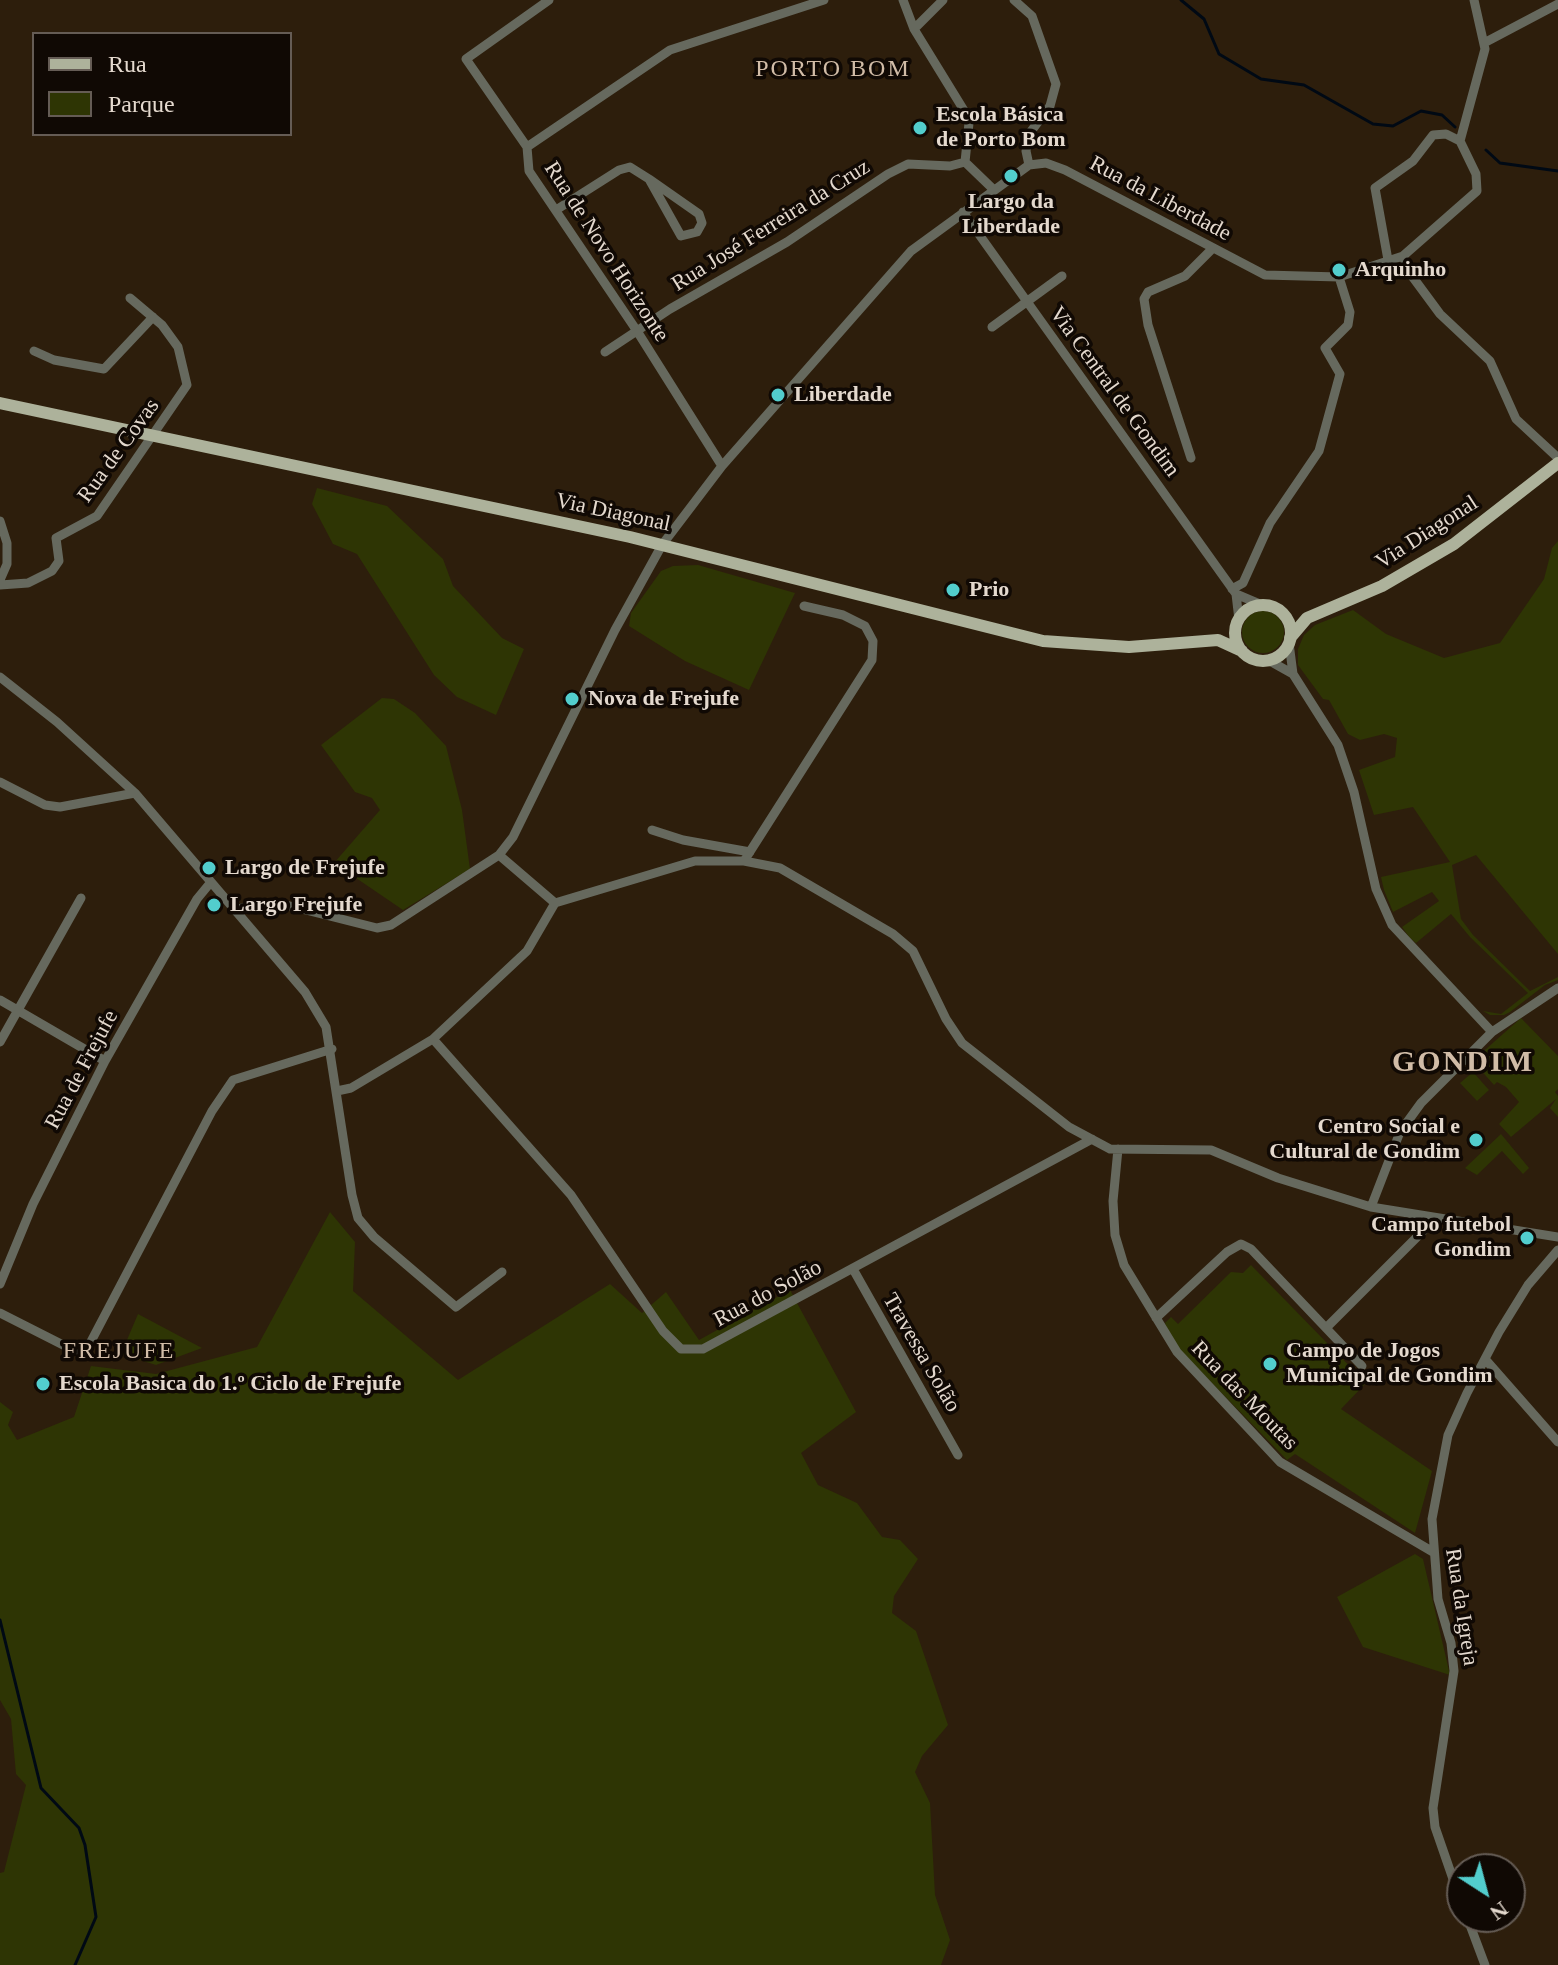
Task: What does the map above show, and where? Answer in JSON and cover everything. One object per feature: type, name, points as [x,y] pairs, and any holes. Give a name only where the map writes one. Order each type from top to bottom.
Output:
[{"type":"main road","name":"Via Diagonal","points":[[0,403],[662,545],[1043,641],[1129,647],[1218,640],[1250,657],[1268,660],[1277,657],[1307,618],[1371,592],[1420,566],[1558,460]]},
{"type":"main road","points":[[1218,640],[1247,610],[1262,605],[1307,618]]},
{"type":"main road","points":[[1282,613],[1290,625],[1290,640]]},
{"type":"main road","points":[[1238,622],[1237,643],[1242,651]]},
{"type":"street","name":"Rua de Novo Horizonte","points":[[549,0],[466,59],[527,147],[529,171],[637,331],[722,466]]},
{"type":"street","points":[[527,147],[670,50],[806,3],[824,0]]},
{"type":"street","points":[[903,0],[914,29],[965,112],[969,123],[965,162],[993,189]]},
{"type":"street","points":[[914,29],[943,0]]},
{"type":"street","points":[[234,910],[260,904],[286,905],[377,928],[391,925],[499,855],[513,837],[615,630],[662,545],[722,466],[911,251],[1029,165],[1026,151],[1029,134],[1050,106],[1056,84],[1032,16],[1014,0]]},
{"type":"street","points":[[1388,260],[1375,188],[1413,161],[1433,135],[1446,134],[1460,141],[1483,65],[1484,43],[1474,0]]},
{"type":"street","points":[[1484,43],[1558,4]]},
{"type":"street","points":[[1479,24],[1500,33]]},
{"type":"street","name":"Rua da Liberdade","points":[[1029,165],[1046,163],[1117,194],[1212,249],[1265,275],[1339,277],[1403,256],[1477,191],[1476,174],[1460,141]]},
{"type":"street","name":"Rua José Ferreira da Cruz","points":[[605,352],[787,242],[888,174],[908,164],[950,166],[965,162]]},
{"type":"street","points":[[556,210],[619,170],[630,167],[649,179],[699,214],[702,223],[697,232],[681,236],[649,179]]},
{"type":"street","name":"Via Central de Gondim","points":[[963,212],[1234,592],[1238,622]]},
{"type":"street","points":[[1191,458],[1148,325],[1144,299],[1148,292],[1185,276],[1212,249]]},
{"type":"street","points":[[1403,256],[1409,272],[1440,314],[1490,361],[1516,419],[1558,460]]},
{"type":"street","points":[[992,327],[1062,276]]},
{"type":"street","points":[[1262,605],[1234,592],[1243,583],[1270,523],[1319,451],[1340,374],[1325,348],[1348,325],[1350,312],[1339,277]]},
{"type":"street","name":"Rua de Covas","points":[[0,580],[28,583],[52,571],[59,561],[56,538],[97,516],[187,385],[178,347],[153,317],[130,298]]},
{"type":"street","points":[[34,351],[54,360],[104,369],[153,317]]},
{"type":"street","points":[[0,521],[7,543],[7,564],[0,580]]},
{"type":"street","points":[[744,861],[872,660],[873,641],[865,626],[843,615],[804,606]]},
{"type":"street","points":[[1290,640],[1293,674]]},
{"type":"street","points":[[1268,660],[1293,674],[1329,726],[1342,754],[1376,889],[1388,917],[1404,941],[1492,1032]]},
{"type":"street","points":[[0,677],[57,722],[135,793],[305,992],[326,1027],[358,1218],[374,1237],[456,1307],[502,1272]]},
{"type":"street","points":[[0,782],[45,805],[60,807],[135,793]]},
{"type":"street","points":[[652,830],[698,844],[750,852]]},
{"type":"street","points":[[499,855],[555,903]]},
{"type":"street","points":[[337,1091],[351,1088],[433,1039],[527,951],[555,903],[695,861],[744,861],[780,868],[893,934],[913,951],[946,1019],[962,1043],[1069,1127],[1110,1149],[1211,1150],[1278,1178],[1371,1207],[1434,1220],[1558,1237]]},
{"type":"street","name":"Rua de Frejufe","points":[[0,1284],[33,1204],[105,1061],[197,899],[211,882]]},
{"type":"street","points":[[0,1042],[81,898]]},
{"type":"street","points":[[1371,1207],[1400,1132],[1421,1103],[1492,1032],[1558,988]]},
{"type":"street","points":[[0,1000],[105,1061]]},
{"type":"street","name":"Rua do Solão","points":[[433,1039],[571,1195],[663,1331],[681,1349],[703,1349],[1092,1139]]},
{"type":"street","points":[[0,1313],[71,1349],[86,1351],[212,1111],[233,1080],[332,1049]]},
{"type":"street","name":"Rua das Moutas","points":[[1118,1149],[1113,1201],[1115,1235],[1124,1265],[1196,1377],[1280,1462],[1433,1552]]},
{"type":"street","points":[[1326,1328],[1434,1220]]},
{"type":"street","points":[[1156,1318],[1227,1252],[1241,1244],[1251,1249],[1362,1366]]},
{"type":"street","name":"Rua da Igreja","points":[[1446,1859],[1435,1827],[1433,1808],[1454,1671],[1451,1643],[1438,1599],[1432,1519],[1448,1435],[1485,1359],[1528,1285],[1558,1250]]},
{"type":"street","name":"Travessa Solão","points":[[853,1269],[958,1455]]},
{"type":"street","points":[[1485,1359],[1558,1442]]},
{"type":"street","points":[[1473,1933],[1485,1965]]},
{"type":"green space","points":[[317,488],[387,506],[443,559],[453,586],[502,638],[524,649],[496,715],[457,697],[434,675],[357,554],[333,544],[312,504]]},
{"type":"green space","points":[[1558,541],[1558,954],[1476,855],[1452,865],[1461,919],[1473,935],[1530,991],[1558,977],[1558,980],[1545,985],[1510,1012],[1504,1015],[1490,1015],[1483,1011],[1501,1014],[1528,993],[1470,937],[1451,914],[1416,943],[1410,938],[1402,927],[1439,901],[1432,892],[1393,912],[1384,890],[1381,877],[1450,862],[1413,807],[1374,815],[1359,770],[1395,757],[1397,738],[1384,734],[1360,740],[1348,734],[1329,700],[1323,699],[1298,665],[1298,649],[1304,635],[1315,625],[1353,610],[1386,634],[1444,658],[1500,643],[1544,579],[1552,548]]},
{"type":"green space","points":[[698,565],[795,593],[749,690],[685,661],[629,626],[631,613],[661,571],[673,566]]},
{"type":"green space","points":[[1263,611],[1278,617],[1284,632],[1278,647],[1263,653],[1248,647],[1242,632],[1248,617]]},
{"type":"green space","points":[[382,698],[394,699],[415,713],[446,746],[462,810],[470,869],[403,910],[334,863],[380,810],[372,798],[355,792],[321,745]]},
{"type":"green space","points":[[1521,1018],[1558,1056],[1558,1089],[1555,1092],[1558,1096],[1558,1117],[1550,1108],[1556,1099],[1511,1137],[1499,1124],[1519,1102],[1506,1087],[1497,1082],[1494,1085],[1478,1067],[1483,1063],[1477,1057]]},
{"type":"green space","points":[[1473,1072],[1489,1090],[1477,1101],[1460,1083]]},
{"type":"green space","points":[[1501,1134],[1529,1168],[1523,1174],[1502,1151],[1477,1175],[1465,1168]]},
{"type":"green space","points":[[330,1212],[355,1242],[353,1291],[458,1380],[610,1284],[642,1313],[666,1292],[699,1340],[790,1290],[856,1412],[801,1453],[818,1485],[857,1503],[882,1537],[900,1540],[918,1559],[894,1596],[892,1613],[916,1631],[948,1725],[922,1756],[915,1772],[930,1803],[935,1895],[950,1940],[941,1965],[0,1965],[0,1873],[4,1872],[26,1785],[16,1774],[11,1719],[0,1700],[0,1402],[13,1412],[8,1425],[17,1440],[74,1417],[91,1366],[156,1374],[257,1347]]},
{"type":"green space","name":"Campo de Jogos Municipal de Gondim","points":[[1251,1265],[1366,1383],[1341,1409],[1432,1471],[1415,1533],[1295,1454],[1287,1460],[1172,1342],[1165,1323],[1171,1317],[1178,1324],[1231,1272],[1243,1273]]},
{"type":"green space","points":[[138,1314],[202,1348],[156,1365],[121,1354]]},
{"type":"green space","points":[[1415,1554],[1423,1559],[1450,1675],[1363,1647],[1337,1597]]},
{"type":"waterway","points":[[1181,0],[1204,19],[1219,54],[1261,79],[1304,85],[1373,124],[1393,126],[1421,111],[1442,115],[1455,127]]},
{"type":"waterway","points":[[1486,150],[1500,163],[1558,171]]},
{"type":"waterway","points":[[0,1620],[41,1788],[79,1828],[85,1845],[96,1917],[75,1965]]},
{"type":"place","name":"Escola Básica de Porto Bom","points":[[920,128]]},
{"type":"place","name":"Largo da Liberdade","points":[[1011,176]]},
{"type":"place","name":"Arquinho","points":[[1339,270]]},
{"type":"place","name":"Liberdade","points":[[778,395]]},
{"type":"place","name":"Prio","points":[[953,590]]},
{"type":"place","name":"Nova de Frejufe","points":[[572,699]]},
{"type":"place","name":"Largo de Frejufe","points":[[209,868]]},
{"type":"place","name":"Largo Frejufe","points":[[214,905]]},
{"type":"place","name":"Centro Social e Cultural de Gondim","points":[[1476,1140]]},
{"type":"place","name":"Campo futebol Gondim","points":[[1527,1238]]},
{"type":"place","name":"Campo de Jogos Municipal de Gondim","points":[[1270,1364]]},
{"type":"place","name":"Escola Basica do 1.º Ciclo de Frejufe","points":[[43,1384]]},
{"type":"district","name":"PORTO BOM","points":[[833,70]]},
{"type":"district","name":"GONDIM","points":[[1463,1063]]},
{"type":"district","name":"FREJUFE","points":[[119,1352]]}]
